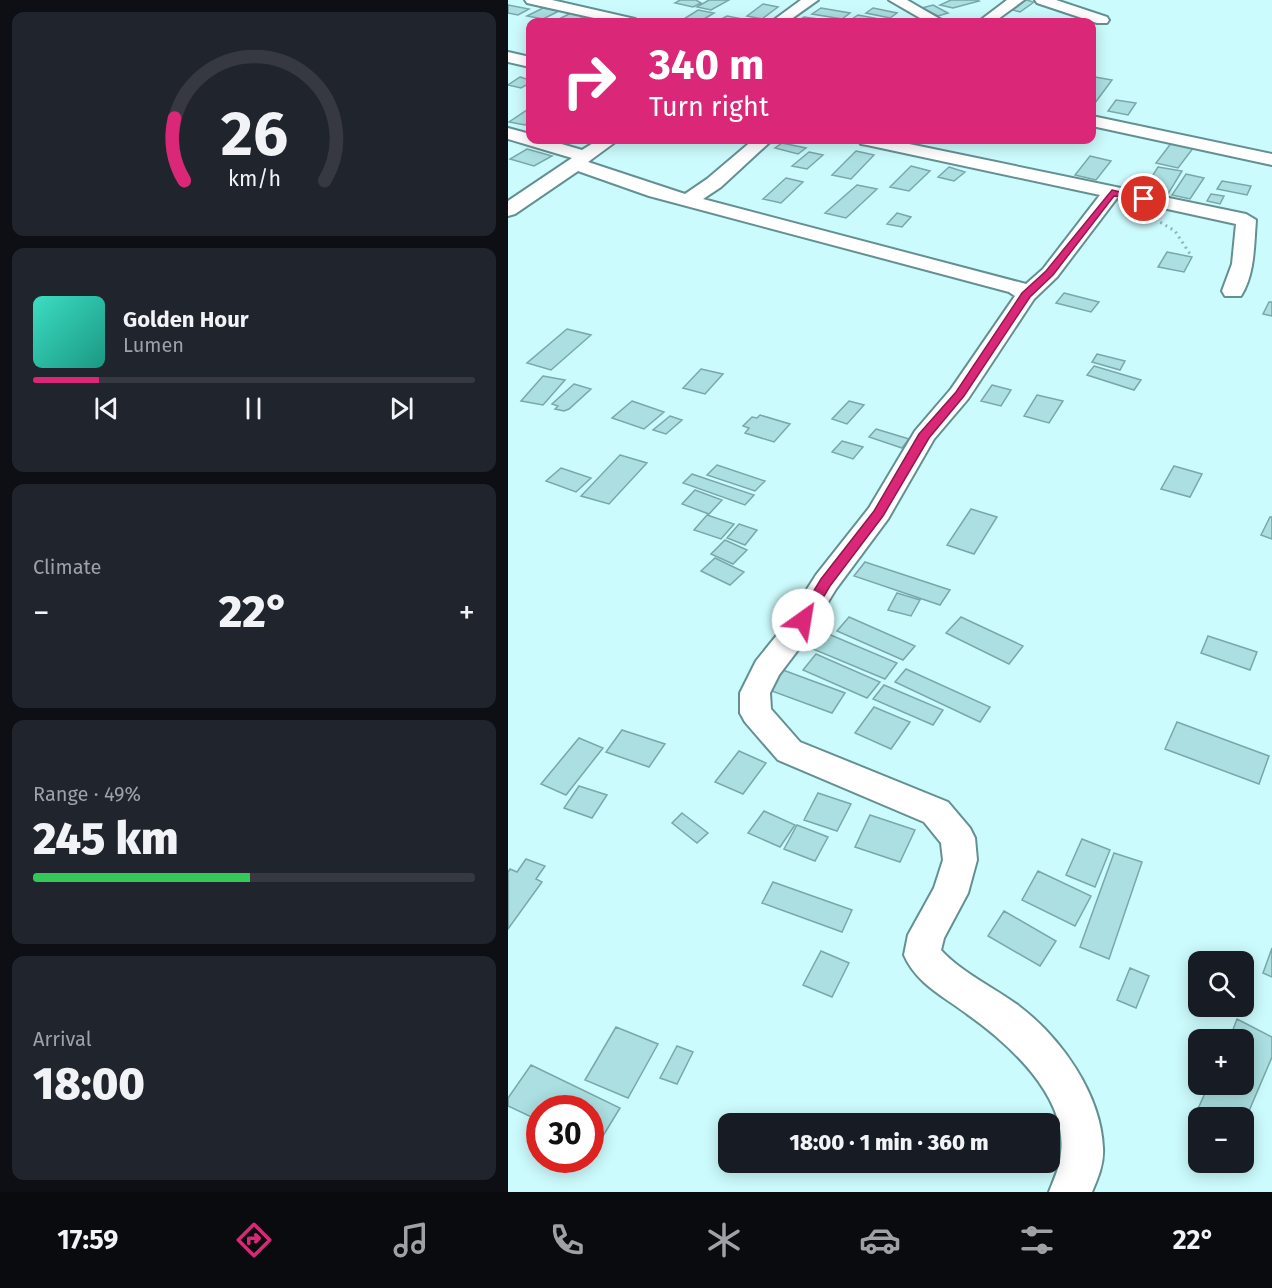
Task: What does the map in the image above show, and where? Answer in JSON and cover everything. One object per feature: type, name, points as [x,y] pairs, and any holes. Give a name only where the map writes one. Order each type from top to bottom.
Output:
[{"type":"street","points":[[532,0],[612,18]]},
{"type":"street","points":[[781,0],[807,2]]},
{"type":"street","points":[[896,0],[925,18]]},
{"type":"street","points":[[991,18],[1017,0]]},
{"type":"street","points":[[1042,0],[1102,20]]},
{"type":"street","points":[[784,18],[807,2]]},
{"type":"street","points":[[508,57],[526,61]]},
{"type":"street","points":[[1096,122],[1272,160]]},
{"type":"street","points":[[508,133],[526,139]]},
{"type":"street","points":[[539,144],[581,159]]},
{"type":"street","points":[[508,210],[603,144]]},
{"type":"street","points":[[688,200],[714,183],[758,144]]},
{"type":"street","points":[[885,144],[1246,220],[1242,264],[1233,291]]},
{"type":"street","points":[[940,156],[959,144]]},
{"type":"street","points":[[581,159],[581,166],[646,188],[1017,287],[1026,295]]},
{"type":"street","points":[[1070,1192],[1082,1158],[1082,1132],[1069,1092],[1025,1036],[934,969],[922,956],[926,935],[950,892],[960,860],[958,838],[936,813],[789,751],[756,713],[755,693],[767,669],[791,638],[826,582],[879,513],[924,436],[960,394],[1026,295],[1050,273],[1112,192]]},
{"type":"path","points":[[1144,199],[1146,212],[1175,231],[1190,254]]},
{"type":"building","points":[[680,0],[696,0],[701,3],[693,7],[675,3]]},
{"type":"building","points":[[709,0],[729,0],[711,10],[697,7]]},
{"type":"building","points":[[951,0],[979,1],[953,8],[940,5]]},
{"type":"building","points":[[1026,0],[1034,2],[1020,12],[1013,10]]},
{"type":"building","points":[[763,4],[778,7],[763,18],[747,16]]},
{"type":"building","points":[[508,5],[529,9],[518,15],[508,13]]},
{"type":"building","points":[[933,5],[948,13],[938,16],[922,8]]},
{"type":"building","points":[[543,8],[559,11],[545,18],[527,16]]},
{"type":"building","points":[[821,8],[850,13],[843,18],[812,14]]},
{"type":"building","points":[[873,8],[897,13],[890,18],[866,13]]},
{"type":"building","points":[[698,10],[714,13],[706,18],[685,18]]},
{"type":"building","points":[[571,13],[585,16],[581,18],[561,18]]},
{"type":"building","points":[[858,15],[874,18],[854,18]]},
{"type":"building","points":[[520,77],[526,79],[526,85],[521,88],[508,85]]},
{"type":"building","points":[[1096,77],[1112,80],[1096,102]]},
{"type":"building","points":[[1116,100],[1136,103],[1128,115],[1108,111]]},
{"type":"building","points":[[526,111],[526,124],[509,122]]},
{"type":"building","points":[[1172,142],[1194,147],[1178,168],[1156,163]]},
{"type":"building","points":[[781,144],[787,144],[806,148],[798,154],[775,148]]},
{"type":"building","points":[[527,149],[552,156],[534,166],[510,159]]},
{"type":"building","points":[[856,151],[874,155],[851,179],[832,175]]},
{"type":"building","points":[[809,152],[823,155],[807,169],[792,166]]},
{"type":"building","points":[[1090,156],[1111,161],[1096,180],[1075,175]]},
{"type":"building","points":[[911,166],[930,171],[909,191],[890,187]]},
{"type":"building","points":[[949,167],[965,172],[954,181],[938,177]]},
{"type":"building","points":[[1158,167],[1182,171],[1168,194],[1144,189]]},
{"type":"building","points":[[1186,174],[1204,178],[1190,199],[1172,195]]},
{"type":"building","points":[[786,178],[803,182],[781,203],[763,199]]},
{"type":"building","points":[[1222,181],[1251,186],[1247,195],[1217,189]]},
{"type":"building","points":[[857,185],[877,189],[846,218],[825,213]]},
{"type":"building","points":[[1211,194],[1224,196],[1220,204],[1207,201]]},
{"type":"building","points":[[897,213],[911,217],[902,227],[887,224]]},
{"type":"building","points":[[1167,252],[1192,257],[1184,272],[1158,267]]},
{"type":"building","points":[[1064,293],[1099,302],[1091,312],[1056,303]]},
{"type":"building","points":[[1269,302],[1272,302],[1272,316],[1263,314]]},
{"type":"building","points":[[567,329],[591,335],[551,370],[527,363]]},
{"type":"building","points":[[1097,354],[1125,361],[1120,370],[1092,362]]},
{"type":"building","points":[[1094,366],[1141,380],[1134,390],[1087,375]]},
{"type":"building","points":[[701,369],[723,374],[705,394],[683,388]]},
{"type":"building","points":[[543,376],[565,380],[543,405],[521,401]]},
{"type":"building","points":[[574,384],[591,389],[569,409],[564,411],[555,409],[558,406],[552,404]]},
{"type":"building","points":[[992,385],[1011,390],[1001,406],[981,401]]},
{"type":"building","points":[[1037,395],[1063,401],[1049,423],[1024,416]]},
{"type":"building","points":[[632,401],[664,412],[644,429],[612,418]]},
{"type":"building","points":[[849,401],[864,405],[847,424],[832,419]]},
{"type":"building","points":[[760,415],[790,424],[774,442],[745,433],[749,428],[743,426],[752,417],[757,418]]},
{"type":"building","points":[[670,416],[682,420],[666,434],[653,430]]},
{"type":"building","points":[[876,429],[909,439],[902,448],[869,437]]},
{"type":"building","points":[[842,441],[863,447],[853,459],[832,452]]},
{"type":"building","points":[[620,455],[647,463],[609,504],[581,496]]},
{"type":"building","points":[[717,465],[765,481],[755,491],[707,475]]},
{"type":"building","points":[[1174,466],[1202,474],[1190,497],[1161,489]]},
{"type":"building","points":[[561,468],[591,478],[576,492],[546,481]]},
{"type":"building","points":[[692,474],[754,495],[745,505],[683,483]]},
{"type":"building","points":[[695,490],[722,500],[709,514],[682,504]]},
{"type":"building","points":[[971,509],[997,517],[974,554],[947,545]]},
{"type":"building","points":[[707,515],[734,524],[721,539],[694,530]]},
{"type":"building","points":[[1272,517],[1272,539],[1261,535]]},
{"type":"building","points":[[739,524],[757,530],[745,545],[727,538]]},
{"type":"building","points":[[725,540],[747,550],[733,564],[711,554]]},
{"type":"building","points":[[715,558],[744,572],[730,585],[701,571]]},
{"type":"building","points":[[865,562],[950,590],[940,605],[854,576]]},
{"type":"building","points":[[897,593],[920,600],[911,616],[888,610]]},
{"type":"building","points":[[849,617],[915,646],[903,660],[837,631]]},
{"type":"building","points":[[961,617],[1023,646],[1009,664],[946,633]]},
{"type":"building","points":[[826,633],[897,663],[885,679],[813,649]]},
{"type":"building","points":[[1208,636],[1257,652],[1250,670],[1201,653]]},
{"type":"building","points":[[816,654],[880,682],[867,698],[803,670]]},
{"type":"building","points":[[906,669],[990,707],[980,722],[895,682]]},
{"type":"building","points":[[783,670],[845,693],[832,713],[769,690]]},
{"type":"building","points":[[884,685],[943,710],[933,725],[873,699]]},
{"type":"building","points":[[874,707],[910,722],[891,749],[855,733]]},
{"type":"building","points":[[1177,722],[1269,756],[1259,784],[1165,749]]},
{"type":"building","points":[[622,730],[665,744],[649,767],[606,752]]},
{"type":"building","points":[[579,738],[603,748],[566,795],[541,784]]},
{"type":"building","points":[[739,751],[766,763],[743,794],[715,782]]},
{"type":"building","points":[[579,786],[607,795],[592,818],[564,808]]},
{"type":"building","points":[[818,793],[851,804],[837,831],[804,820]]},
{"type":"building","points":[[764,811],[795,825],[780,847],[748,833]]},
{"type":"building","points":[[682,813],[708,833],[697,843],[672,823]]},
{"type":"building","points":[[870,815],[915,830],[900,862],[855,847]]},
{"type":"building","points":[[797,825],[828,837],[815,861],[784,849]]},
{"type":"building","points":[[1082,839],[1110,850],[1095,887],[1066,875]]},
{"type":"building","points":[[1114,853],[1142,862],[1109,959],[1080,947]]},
{"type":"building","points":[[526,859],[545,866],[536,879],[542,882],[508,929],[508,872],[510,869],[517,872]]},
{"type":"building","points":[[1038,871],[1091,896],[1075,926],[1022,900]]},
{"type":"building","points":[[773,882],[852,910],[842,932],[762,903]]},
{"type":"building","points":[[1004,911],[1056,941],[1040,966],[988,936]]},
{"type":"building","points":[[1272,948],[1272,977],[1263,973]]},
{"type":"building","points":[[821,951],[849,963],[832,997],[803,985]]},
{"type":"building","points":[[1130,968],[1149,976],[1136,1008],[1117,1000]]},
{"type":"building","points":[[1237,1019],[1272,1037],[1272,1057],[1251,1107],[1199,1107],[1204,1095],[1254,1095],[1254,1029],[1233,1029]]},
{"type":"building","points":[[616,1027],[658,1044],[628,1098],[585,1080]]},
{"type":"building","points":[[677,1046],[693,1052],[677,1084],[660,1078]]},
{"type":"building","points":[[531,1065],[593,1095],[526,1095],[526,1114],[508,1106],[508,1098]]},
{"type":"building","points":[[604,1100],[620,1108],[604,1134]]},
{"type":"route","points":[[803,620],[826,582],[879,513],[924,436],[960,394],[1026,295],[1050,273],[1112,192],[1144,199]]}]
